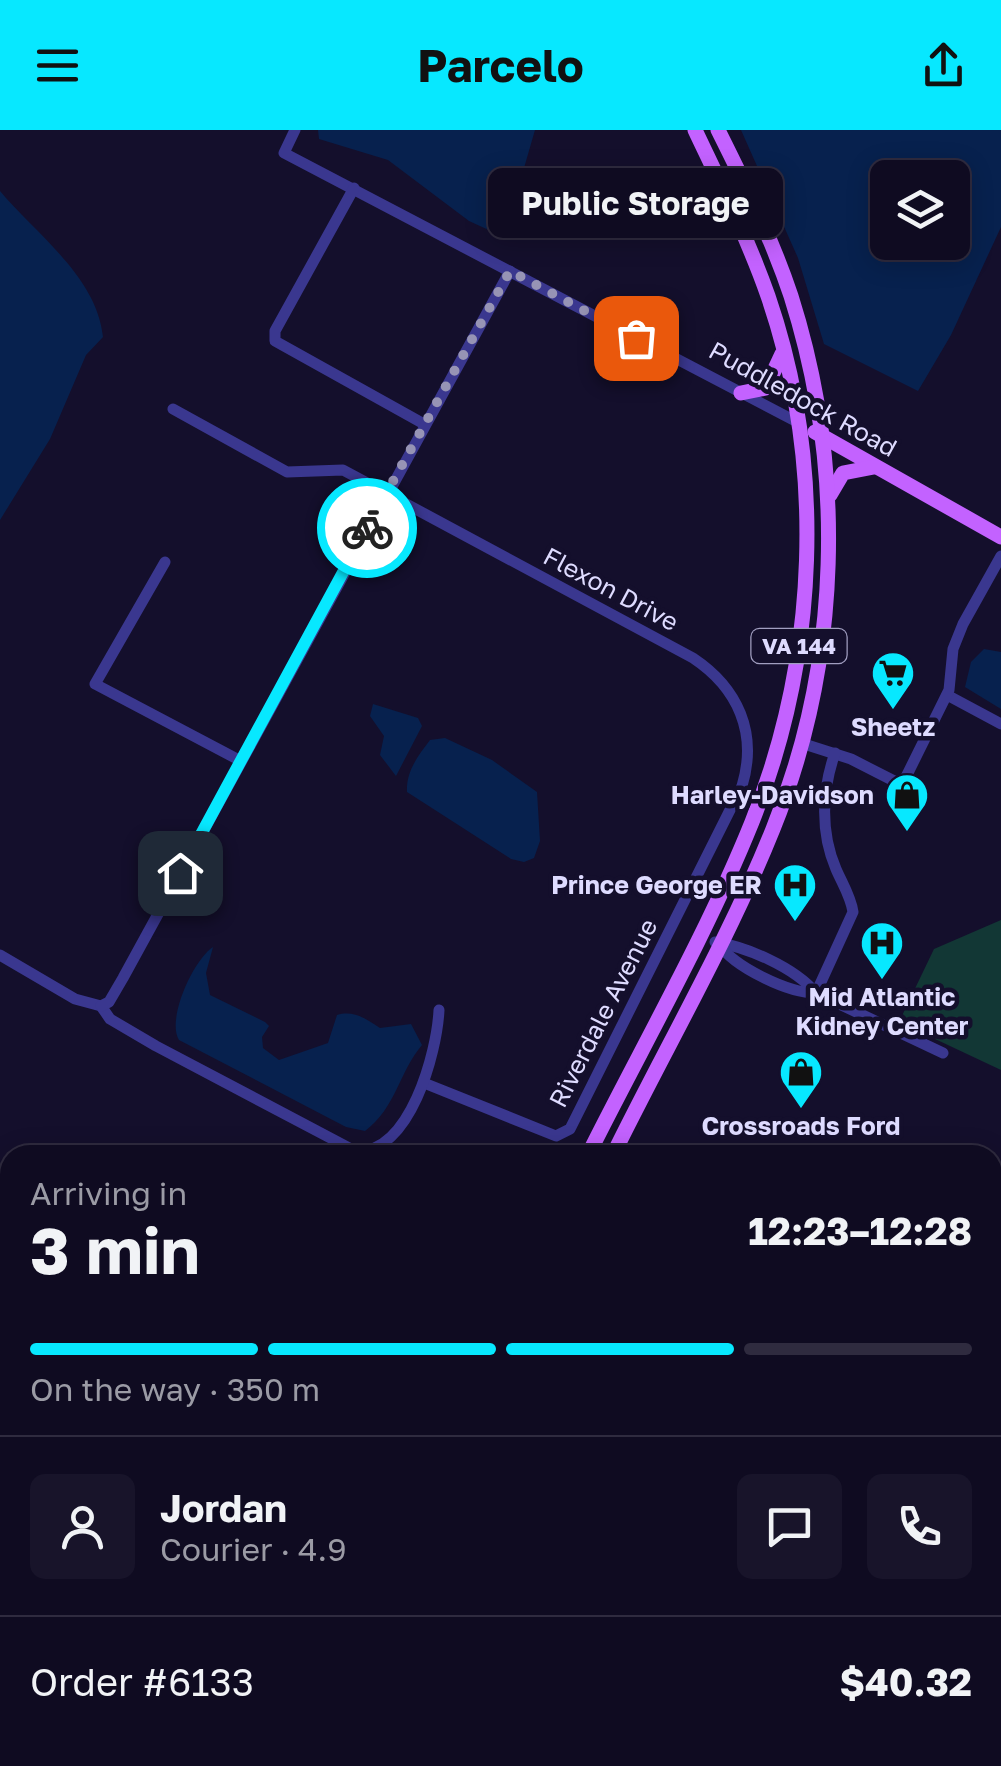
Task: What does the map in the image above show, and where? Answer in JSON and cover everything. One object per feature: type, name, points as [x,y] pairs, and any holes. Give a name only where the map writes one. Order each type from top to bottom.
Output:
[{"type":"main road","name":"VA 144","points":[[593,1145],[758,806],[793,681],[806,569],[798,423],[783,350],[754,259],[694,130]]},
{"type":"main road","name":"VA 144","points":[[618,1145],[773,829],[801,743],[822,636],[828,504],[822,436],[791,298],[768,236],[718,130]]},
{"type":"main road","points":[[741,393],[759,391],[771,383],[783,350]]},
{"type":"main road","name":"Puddledock Road","points":[[798,423],[1001,536]]},
{"type":"main road","points":[[828,504],[843,473],[874,467]]},
{"type":"street","name":"Puddledock Road","points":[[295,130],[284,153],[798,423]]},
{"type":"street","points":[[354,188],[275,331],[275,340],[424,424]]},
{"type":"street","points":[[100,1006],[109,1002],[123,978],[510,271]]},
{"type":"street","name":"Flexon Drive","points":[[173,409],[276,468],[300,474],[343,470],[708,668],[727,687],[741,712],[748,749],[745,776]]},
{"type":"street","points":[[801,743],[834,753],[902,785],[947,694],[953,649],[1001,556]]},
{"type":"street","points":[[165,562],[95,684],[241,760]]},
{"type":"street","points":[[947,694],[1001,724]]},
{"type":"street","points":[[816,993],[853,912],[828,850],[827,776],[834,753]]},
{"type":"street","name":"Riverdale Avenue","points":[[424,1084],[556,1136],[566,1132],[745,776]]},
{"type":"street","points":[[699,934],[718,944],[743,948],[806,980],[816,993],[942,1053]]},
{"type":"street","points":[[0,955],[19,970],[75,999],[100,1006],[110,1019],[156,1046],[345,1145]]},
{"type":"street","points":[[0,970],[19,970]]},
{"type":"street","points":[[381,1145],[424,1084],[439,1010]]},
{"type":"green space","points":[[1001,920],[1001,1070],[899,1022],[934,949]]},
{"type":"water","points":[[318,130],[535,130],[504,237],[469,221],[388,160],[319,139]]},
{"type":"water","points":[[741,130],[1001,130],[1001,227],[951,335],[918,391],[824,344],[798,258]]},
{"type":"water","points":[[0,191],[77,276],[98,315],[103,337],[86,355],[50,439],[0,520]]},
{"type":"water","points":[[984,649],[1001,652],[1001,709],[965,687],[971,662]]},
{"type":"water","points":[[373,704],[418,718],[422,726],[396,776],[380,755],[384,736],[370,716]]},
{"type":"water","points":[[445,738],[492,760],[537,792],[540,841],[534,858],[524,862],[511,859],[407,792],[411,771],[421,752],[430,740]]},
{"type":"water","points":[[213,947],[206,973],[210,995],[265,1022],[269,1026],[262,1037],[263,1048],[279,1060],[328,1043],[337,1015],[354,1015],[380,1028],[411,1024],[422,1045],[384,1112],[365,1131],[346,1127],[179,1040],[176,1018],[184,990]]},
{"type":"way so far","points":[[367,528],[492,297],[510,271],[636,338]]},
{"type":"place","name":"Public Storage","points":[[636,338]]},
{"type":"place","name":"Sheetz","points":[[893,711]]},
{"type":"place","name":"Harley-Davidson","points":[[907,833]]},
{"type":"place","name":"Prince George ER","points":[[795,923]]},
{"type":"place","name":"Mid Atlantic Kidney Center","points":[[882,981]]},
{"type":"place","name":"Crossroads Ford","points":[[801,1110]]},
{"type":"route","points":[[180,873],[367,528]]}]
